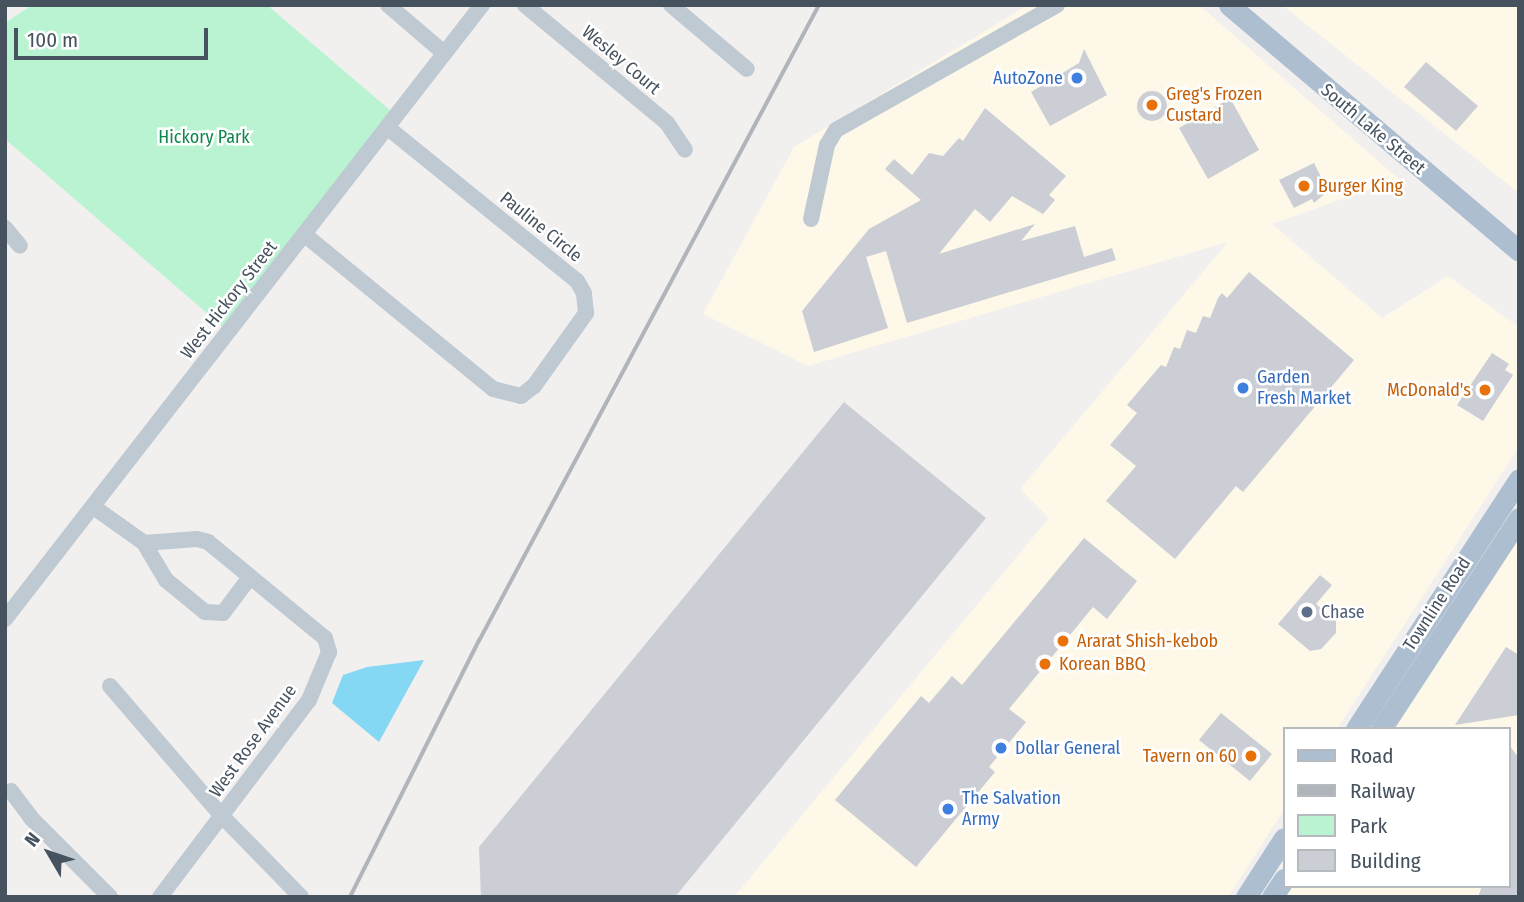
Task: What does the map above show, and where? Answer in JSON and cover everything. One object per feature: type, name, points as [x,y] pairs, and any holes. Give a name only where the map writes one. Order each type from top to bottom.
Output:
[{"type":"main road","name":"South Lake Street","points":[[1228,5],[1519,251]]},
{"type":"main road","name":"Townline Road","points":[[1357,727],[1519,478]]},
{"type":"main road","name":"Townline Road","points":[[1382,727],[1519,518]]},
{"type":"main road","points":[[1246,897],[1282,841]]},
{"type":"main road","points":[[1272,897],[1282,881]]},
{"type":"street","points":[[388,5],[444,53]]},
{"type":"street","name":"West Hickory Street","points":[[5,619],[95,508],[482,5]]},
{"type":"street","name":"Wesley Court","points":[[525,5],[667,123],[685,150]]},
{"type":"street","points":[[671,5],[747,69]]},
{"type":"street","points":[[811,219],[827,145],[836,130],[1056,5]]},
{"type":"street","name":"Pauline Circle","points":[[304,235],[493,389],[521,396],[534,386],[586,313],[577,281],[388,128]]},
{"type":"street","points":[[5,228],[20,246]]},
{"type":"street","points":[[95,508],[145,543],[166,580],[205,612],[223,613],[250,577]]},
{"type":"street","name":"West Rose Avenue","points":[[145,543],[202,539],[325,638],[329,652],[309,700],[160,897]]},
{"type":"street","points":[[110,686],[222,816],[301,897]]},
{"type":"street","points":[[11,791],[31,818],[110,897]]},
{"type":"shaded area","points":[[1028,5],[1199,5],[1399,179],[1272,224],[1382,318],[1448,276],[1519,327],[1519,447],[1338,727],[1282,727],[1282,813],[1228,897],[734,897],[1049,518],[1020,489],[1228,242],[808,366],[703,314],[794,147]]},
{"type":"shaded area","points":[[1282,5],[1519,5],[1519,193]]},
{"type":"shaded area","points":[[1519,535],[1519,897],[1282,897],[1288,888],[1510,888],[1510,727],[1393,727]]},
{"type":"green space","name":"Hickory Park","points":[[32,5],[267,5],[391,111],[223,327],[5,139],[5,23]]},
{"type":"water","points":[[424,660],[379,742],[332,703],[343,675],[367,667]]},
{"type":"building","name":"AutoZone","points":[[1084,49],[1107,95],[1050,126],[1031,92],[1079,63]]},
{"type":"building","points":[[1426,62],[1478,106],[1456,131],[1404,87]]},
{"type":"building","name":"Greg's Frozen Custard","points":[[1152,91],[1162,96],[1167,106],[1162,116],[1152,121],[1142,116],[1137,106],[1142,96]]},
{"type":"building","points":[[1230,98],[1259,150],[1208,179],[1179,128]]},
{"type":"building","points":[[985,108],[1066,176],[1049,195],[1055,200],[1043,214],[1012,196],[990,222],[975,209],[939,254],[1035,224],[1021,241],[1075,226],[1084,257],[1112,248],[1116,260],[907,323],[886,251],[866,257],[888,328],[814,352],[802,311],[869,229],[921,200],[885,169],[894,159],[912,175],[929,153],[943,156],[959,138],[963,141]]},
{"type":"building","name":"Burger King","points":[[1314,163],[1328,191],[1314,203],[1312,199],[1294,208],[1279,180]]},
{"type":"building","points":[[1249,272],[1354,360],[1243,492],[1236,486],[1175,559],[1106,501],[1136,466],[1110,445],[1137,413],[1127,405],[1161,365],[1166,367],[1174,347],[1180,349],[1187,330],[1196,333],[1203,316],[1210,318],[1222,293],[1227,298]]},
{"type":"building","name":"McDonald's","points":[[1492,353],[1509,364],[1505,370],[1513,375],[1483,421],[1457,405]]},
{"type":"building","points":[[844,402],[986,518],[675,897],[481,897],[479,847]]},
{"type":"building","points":[[1084,538],[1137,581],[1107,619],[1093,607],[1009,709],[1026,722],[989,767],[995,772],[916,867],[835,800],[921,696],[929,703],[952,676],[962,685]]},
{"type":"building","name":"Chase","points":[[1320,575],[1332,585],[1316,604],[1336,621],[1336,633],[1321,649],[1310,651],[1278,624]]},
{"type":"building","points":[[1506,647],[1519,655],[1519,715],[1455,725]]},
{"type":"building","points":[[1221,713],[1272,754],[1250,781],[1199,740]]},
{"type":"building","points":[[1510,747],[1519,758],[1519,892],[1517,897],[1478,897],[1481,888],[1510,888]]},
{"type":"railway","points":[[350,897],[479,641],[819,5]]},
{"type":"place","name":"AutoZone","points":[[1077,78]]},
{"type":"place","name":"Greg's Frozen Custard","points":[[1152,105]]},
{"type":"place","name":"Burger King","points":[[1304,186]]},
{"type":"place","name":"Garden Fresh Market","points":[[1243,388]]},
{"type":"place","name":"McDonald's","points":[[1485,390]]},
{"type":"place","name":"Chase","points":[[1307,612]]},
{"type":"place","name":"Ararat Shish-kebob","points":[[1063,641]]},
{"type":"place","name":"Korean BBQ","points":[[1045,664]]},
{"type":"place","name":"Dollar General","points":[[1001,748]]},
{"type":"place","name":"Tavern on 60","points":[[1251,756]]},
{"type":"place","name":"The Salvation Army","points":[[948,809]]}]
